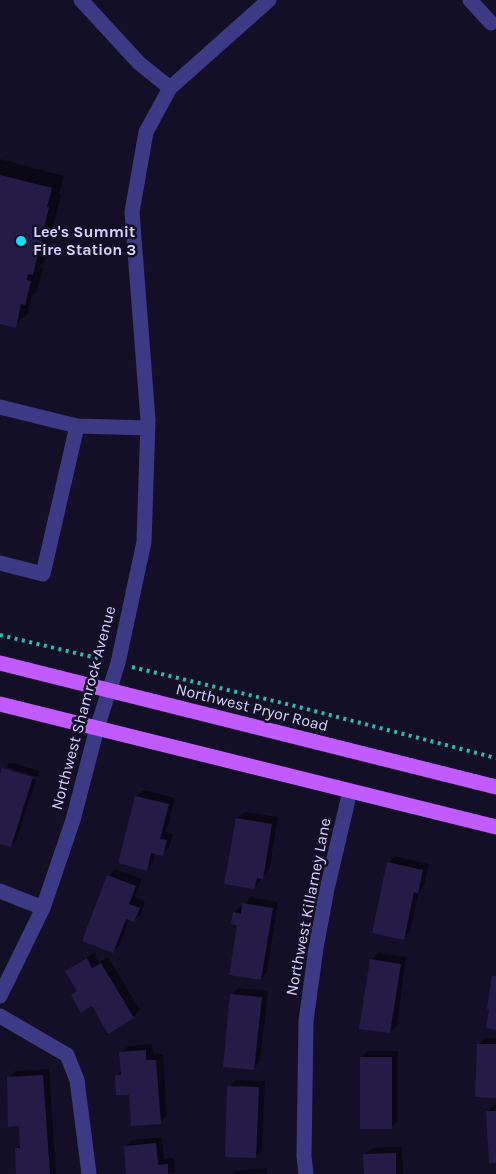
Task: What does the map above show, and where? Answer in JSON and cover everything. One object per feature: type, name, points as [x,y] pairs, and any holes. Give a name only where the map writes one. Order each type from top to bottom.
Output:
[{"type":"main road","name":"Northwest Pryor Road","points":[[0,663],[496,787]]},
{"type":"main road","points":[[0,704],[496,827]]},
{"type":"street","points":[[81,0],[139,63],[170,88]]},
{"type":"street","name":"Northwest Shamrock Avenue","points":[[0,996],[43,908],[73,820],[118,663],[144,542],[148,428],[132,212],[146,132],[170,88],[269,0]]},
{"type":"street","points":[[470,0],[491,23]]},
{"type":"street","points":[[0,407],[77,426],[148,428]]},
{"type":"street","points":[[0,563],[43,574],[77,426]]},
{"type":"street","name":"Northwest Killarney Lane","points":[[306,1174],[304,1156],[306,1021],[325,901],[350,791]]},
{"type":"street","points":[[0,891],[43,908]]},
{"type":"street","points":[[0,1016],[67,1055],[77,1080],[89,1174]]},
{"type":"path","points":[[0,635],[496,758]]},
{"type":"building","name":"Lee's Summit Fire Station 3","points":[[0,175],[52,188],[33,275],[28,274],[27,280],[31,281],[25,305],[21,304],[16,328],[0,324]]},
{"type":"building","points":[[2,768],[33,777],[11,847],[0,844],[0,775]]},
{"type":"building","points":[[135,796],[169,804],[160,839],[167,840],[163,856],[151,853],[147,871],[118,863]]},
{"type":"building","points":[[236,818],[272,824],[263,879],[257,878],[254,889],[224,884]]},
{"type":"building","points":[[387,862],[423,870],[418,894],[414,892],[404,940],[372,933]]},
{"type":"building","points":[[107,875],[136,886],[129,904],[140,908],[134,922],[126,919],[113,953],[82,941]]},
{"type":"building","points":[[242,903],[273,908],[261,980],[229,975],[237,925],[231,924],[233,912],[241,914]]},
{"type":"building","points":[[87,958],[92,968],[101,963],[134,1018],[108,1034],[92,1006],[81,1013],[71,995],[77,991],[65,971]]},
{"type":"building","points":[[370,959],[401,964],[390,1033],[359,1029]]},
{"type":"building","points":[[492,976],[496,976],[496,1030],[486,1028]]},
{"type":"building","points":[[230,994],[262,997],[254,1070],[223,1067]]},
{"type":"building","points":[[477,1044],[496,1044],[496,1098],[475,1097]]},
{"type":"building","points":[[146,1050],[146,1060],[156,1060],[161,1124],[131,1126],[129,1095],[116,1095],[115,1075],[121,1075],[119,1052]]},
{"type":"building","points":[[360,1057],[392,1057],[392,1129],[360,1129]]},
{"type":"building","points":[[43,1075],[50,1174],[16,1174],[15,1148],[20,1148],[19,1126],[8,1127],[7,1077]]},
{"type":"building","points":[[227,1086],[259,1087],[256,1158],[225,1157]]},
{"type":"building","points":[[486,1111],[496,1111],[496,1163],[489,1163]]},
{"type":"building","points":[[156,1143],[158,1165],[168,1164],[168,1174],[126,1174],[124,1146]]},
{"type":"building","points":[[396,1153],[396,1174],[364,1174],[363,1154]]},
{"type":"place","name":"Lee's Summit Fire Station 3","points":[[21,241]]}]
